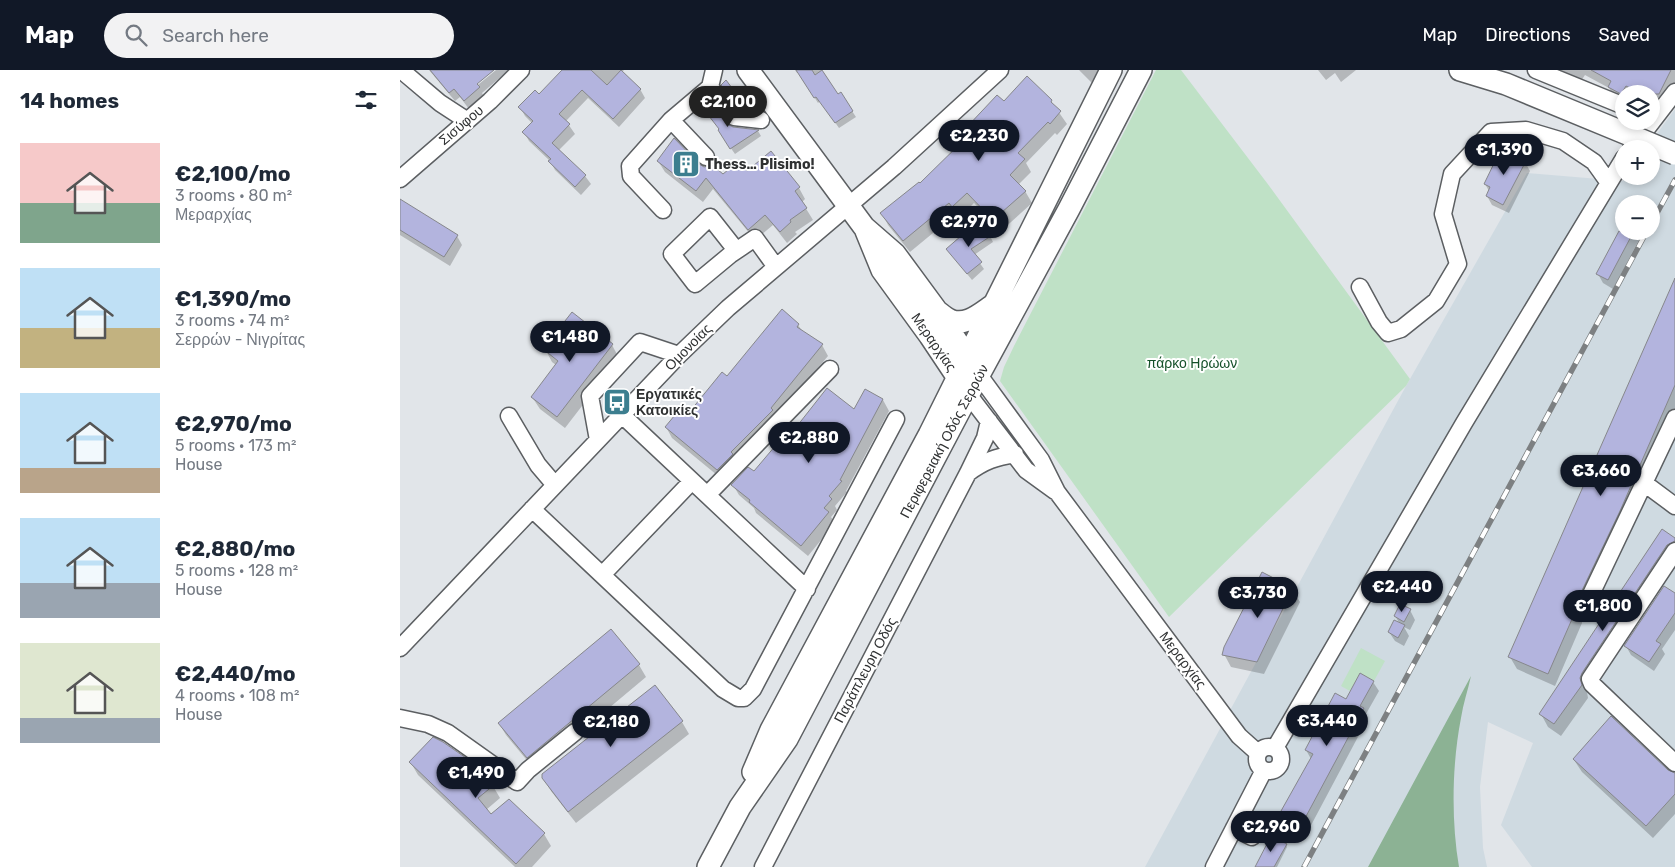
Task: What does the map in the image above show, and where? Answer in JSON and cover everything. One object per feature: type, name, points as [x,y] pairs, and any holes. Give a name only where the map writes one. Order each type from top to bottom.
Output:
[{"type":"main road","name":"Μεραρχίας","points":[[748,70],[864,227],[882,270],[963,385]]},
{"type":"main road","name":"Περιφερειακή Οδός Σερρών","points":[[973,366],[995,304],[1111,70]]},
{"type":"main road","name":"Περιφερειακή Οδός Σερρών","points":[[708,867],[740,807],[787,739],[973,366],[1069,209],[1141,70]]},
{"type":"main road","points":[[1460,70],[1506,84],[1675,154]]},
{"type":"main road","name":"Μεραρχίας","points":[[864,227],[895,254],[937,311],[973,366]]},
{"type":"main road","points":[[937,311],[950,320],[960,322],[970,320],[995,304]]},
{"type":"street","points":[[402,70],[440,103],[466,120]]},
{"type":"street","name":"Σισύφου","points":[[400,179],[490,101],[520,70]]},
{"type":"street","points":[[663,210],[631,176],[632,164],[671,120],[710,87],[714,70]]},
{"type":"street","name":"Ομονοίας","points":[[400,648],[679,355],[728,308],[908,155],[1000,70]]},
{"type":"street","points":[[1536,70],[1615,102]]},
{"type":"street","points":[[710,87],[734,117],[761,120]]},
{"type":"street","points":[[1660,110],[1675,92]]},
{"type":"street","points":[[671,120],[706,157]]},
{"type":"street","points":[[1360,287],[1379,322],[1388,333],[1401,329],[1436,301],[1458,264],[1443,214],[1453,173],[1491,132],[1526,130],[1563,141],[1594,162],[1609,183]]},
{"type":"street","points":[[1275,748],[1426,487],[1615,173]]},
{"type":"street","points":[[736,250],[754,238],[776,266]]},
{"type":"street","points":[[598,440],[590,396],[640,342],[679,355]]},
{"type":"street","name":"Μεραρχίας","points":[[973,366],[1041,460],[1057,492],[1235,730],[1244,741],[1258,752]]},
{"type":"street","points":[[707,495],[830,369]]},
{"type":"street","name":"Μεραρχίας","points":[[963,385],[1026,470],[1057,492]]},
{"type":"street","points":[[622,415],[807,589]]},
{"type":"street","points":[[509,416],[538,465],[555,485]]},
{"type":"street","points":[[1585,607],[1675,418]]},
{"type":"street","points":[[532,510],[723,689],[741,698],[747,696],[753,688],[896,419]]},
{"type":"street","name":"Παράπλευρη Οδός","points":[[763,867],[968,473],[985,438],[989,421]]},
{"type":"street","points":[[968,473],[982,463],[1016,454]]},
{"type":"street","points":[[602,575],[692,481]]},
{"type":"street","points":[[1644,483],[1675,506]]},
{"type":"street","points":[[1675,551],[1590,679],[1592,684],[1675,763]]},
{"type":"street","points":[[400,718],[428,724],[448,733],[517,782],[528,770],[575,732]]},
{"type":"street","points":[[1264,748],[1275,748],[1280,754],[1280,763],[1275,769],[1264,770],[1256,760],[1258,752],[1264,748]]},
{"type":"street","points":[[1214,867],[1264,770]]},
{"type":"street","points":[[1234,828],[1252,837]]},
{"type":"shaded area","points":[[1675,109],[1675,867],[1532,867],[1501,825],[1533,743],[1488,722],[1480,787],[1483,848],[1487,867],[1145,867],[1406,386],[1527,173],[1615,180],[1615,185],[1660,185],[1660,140],[1653,140]]},
{"type":"green space","name":"πάρκο Ηρώων","points":[[1156,70],[1181,70],[1267,183],[1410,379],[1406,386],[1169,617],[1000,381],[1014,346]]},
{"type":"green space","points":[[1361,648],[1385,661],[1374,681],[1360,673],[1350,691],[1341,686]]},
{"type":"green space","points":[[1471,676],[1462,713],[1454,773],[1456,849],[1459,867],[1368,867]]},
{"type":"building","points":[[430,70],[494,70],[477,84],[480,87],[464,101],[454,89],[449,93]]},
{"type":"building","points":[[562,70],[591,70],[607,85],[621,70],[641,89],[613,119],[582,90],[559,114],[570,124],[552,143],[586,175],[575,187],[548,161],[551,159],[522,132],[533,121],[518,107],[535,90],[539,94]]},
{"type":"building","points":[[796,70],[812,70],[815,75],[822,70],[838,94],[841,92],[853,111],[835,123],[816,97],[814,98]]},
{"type":"building","points":[[1591,70],[1671,70],[1660,92],[1660,85],[1615,85],[1615,91],[1608,87],[1611,81]]},
{"type":"building","points":[[1027,76],[1061,111],[1050,124],[1048,122],[1018,153],[1025,159],[1010,175],[1026,191],[993,220],[967,193],[952,207],[949,203],[903,241],[880,213],[920,183],[971,133],[966,128],[997,95],[1004,101]]},
{"type":"building","points":[[726,80],[747,108],[739,108],[721,85]]},
{"type":"building","points":[[709,101],[727,124],[733,127],[759,130],[730,149],[719,129],[702,107]]},
{"type":"building","points":[[674,138],[699,164],[704,167],[712,165],[723,174],[739,161],[747,171],[771,151],[800,187],[795,191],[807,208],[790,220],[791,222],[780,232],[765,215],[748,230],[706,178],[696,191],[657,161]]},
{"type":"building","points":[[1501,149],[1526,161],[1503,205],[1486,196],[1490,187],[1484,184]]},
{"type":"building","points":[[400,199],[458,235],[444,257],[400,230]]},
{"type":"building","points":[[982,223],[991,236],[971,249],[982,262],[967,274],[946,249],[961,236]]},
{"type":"building","points":[[1615,238],[1615,240],[1629,240],[1608,280],[1596,274]]},
{"type":"building","points":[[1675,278],[1675,385],[1620,511],[1576,603],[1576,610],[1548,674],[1508,657]]},
{"type":"building","points":[[782,309],[799,324],[797,327],[823,344],[771,408],[773,410],[731,452],[733,454],[717,470],[665,427],[680,409],[687,415],[722,372],[727,376]]},
{"type":"building","points":[[572,312],[613,344],[557,417],[531,397],[558,361],[543,349]]},
{"type":"building","points":[[827,388],[854,409],[865,389],[883,399],[840,480],[842,481],[829,496],[832,499],[824,508],[829,512],[801,546],[731,485],[748,467],[754,471],[787,432],[790,435]]},
{"type":"building","points":[[1662,529],[1675,538],[1675,541],[1667,545],[1582,673],[1580,678],[1582,685],[1554,724],[1539,714]]},
{"type":"building","points":[[1262,572],[1293,588],[1257,662],[1222,655],[1224,647]]},
{"type":"building","points":[[1664,586],[1675,593],[1675,613],[1656,641],[1661,644],[1649,662],[1624,646]]},
{"type":"building","points":[[1400,604],[1411,609],[1404,622],[1394,616]]},
{"type":"building","points":[[1394,620],[1405,625],[1398,638],[1388,632]]},
{"type":"building","points":[[611,629],[640,664],[527,758],[498,723]]},
{"type":"building","points":[[1360,673],[1374,681],[1360,706],[1364,708],[1303,822],[1281,811],[1313,754],[1305,750],[1335,693],[1346,699]]},
{"type":"building","points":[[655,685],[683,721],[568,812],[542,778],[542,774]]},
{"type":"building","points":[[1611,716],[1668,770],[1675,773],[1675,794],[1646,826],[1573,759]]},
{"type":"building","points":[[433,737],[466,758],[494,785],[478,798],[491,814],[509,799],[545,833],[516,864],[409,762]]},
{"type":"building","points":[[1271,836],[1287,844],[1274,867],[1255,867]]},
{"type":"railway","points":[[1660,208],[1675,180]]},
{"type":"railway","points":[[1304,867],[1642,240]]},
{"type":"place","name":"Thess… Plisimo!","points":[[686,164]]},
{"type":"place","name":"Εργατικές Κατοικίες","points":[[617,402]]}]
